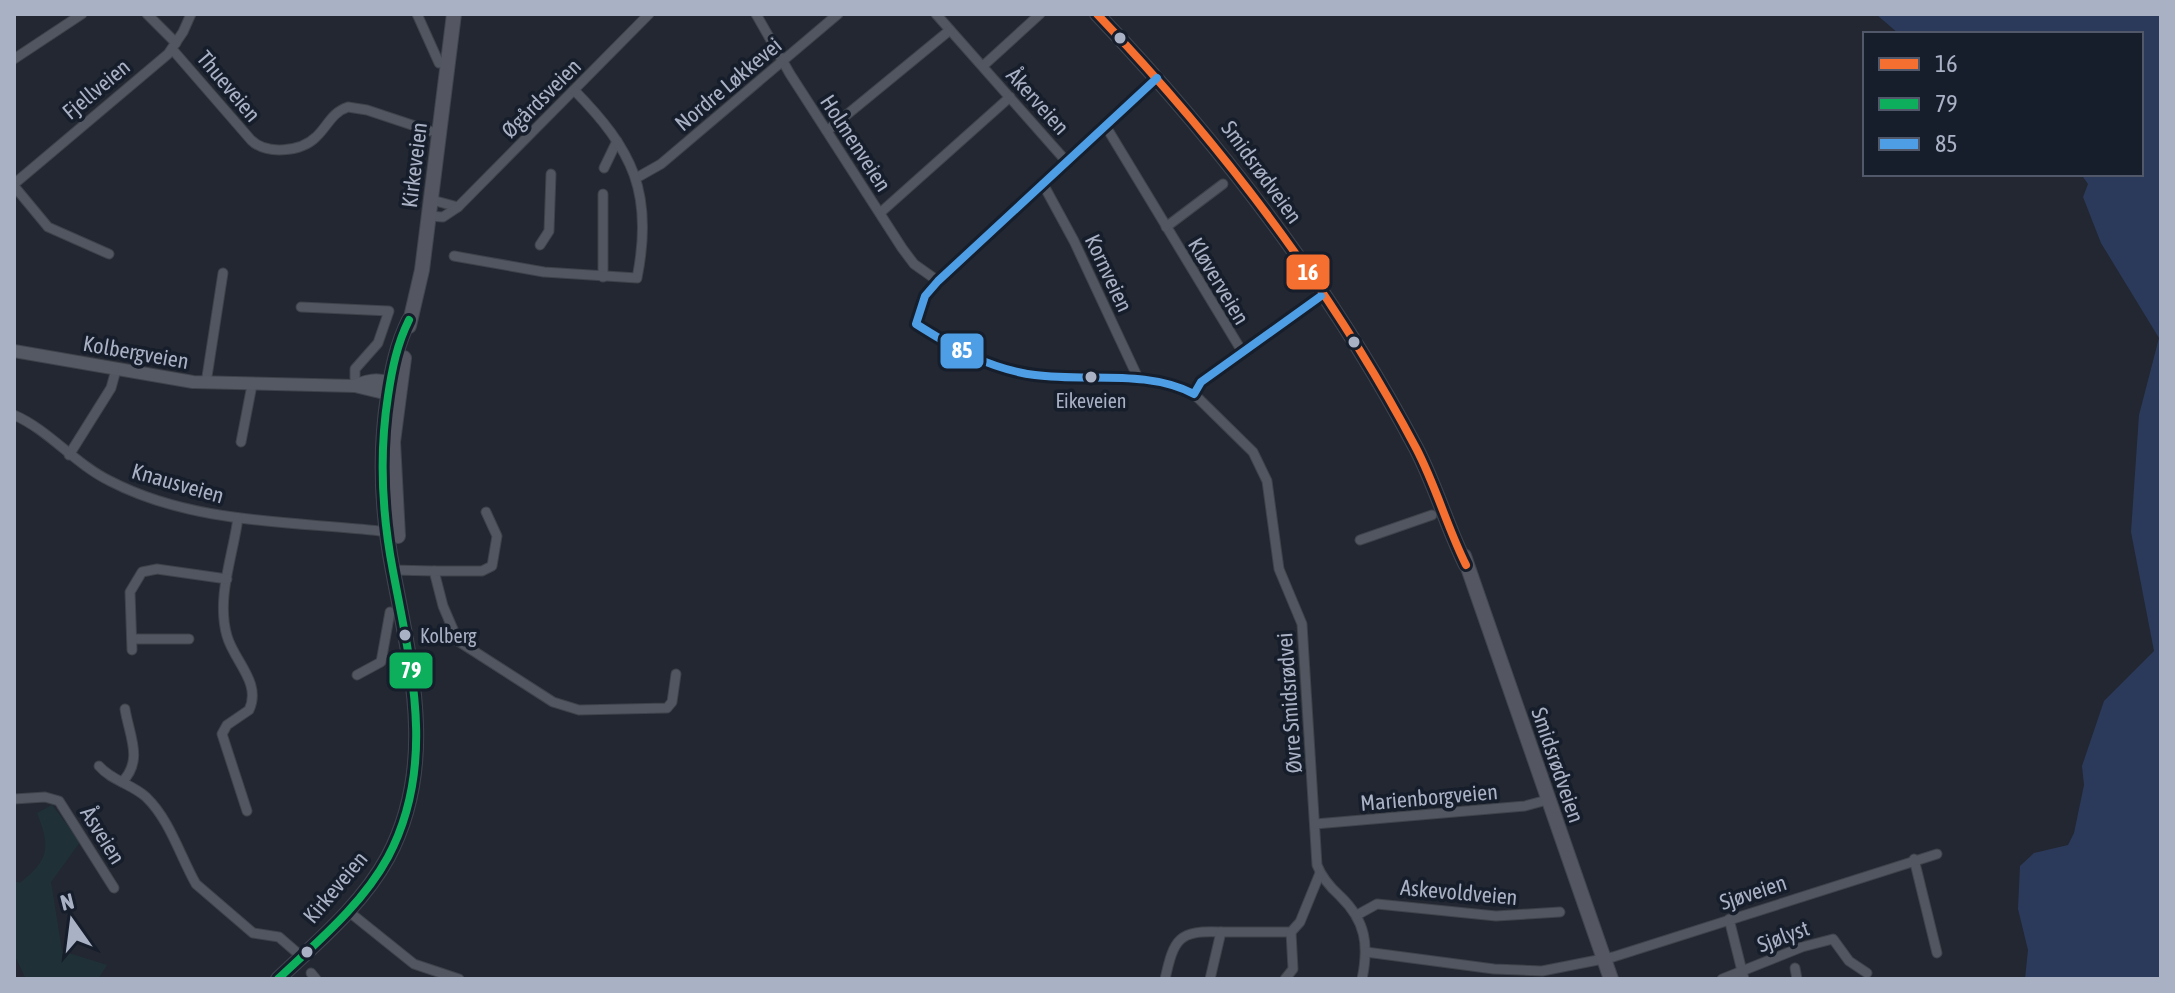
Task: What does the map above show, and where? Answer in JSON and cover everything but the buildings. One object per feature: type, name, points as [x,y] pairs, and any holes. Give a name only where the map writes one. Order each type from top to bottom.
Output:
[{"type":"main road","name":"Kirkeveien","points":[[278,979],[348,911],[387,859],[403,823],[413,784],[417,713],[397,570],[392,388],[422,270],[454,14]]},
{"type":"main road","name":"Smidsrødveien","points":[[1097,14],[1219,148],[1373,371],[1410,417],[1450,501],[1466,565],[1611,979]]},
{"type":"street","points":[[14,59],[82,14]]},
{"type":"street","name":"Thueveien","points":[[147,14],[251,140],[262,149],[278,150],[307,143],[332,116],[348,107],[367,110],[430,131]]},
{"type":"street","name":"Fjellveien","points":[[109,254],[48,227],[14,185],[174,46],[191,14]]},
{"type":"street","points":[[417,14],[439,63]]},
{"type":"street","name":"Øgårdsveien","points":[[429,216],[443,217],[458,207],[649,14]]},
{"type":"street","name":"Holmenveien","points":[[756,14],[782,61],[914,264],[938,281]]},
{"type":"street","name":"Nordre Løkkevei","points":[[638,177],[661,164],[838,14]]},
{"type":"street","name":"Åkerveien","points":[[936,14],[1066,161]]},
{"type":"street","name":"Åkerveien","points":[[983,66],[1040,14]]},
{"type":"street","points":[[827,131],[950,30]]},
{"type":"street","points":[[1157,78],[938,281],[925,296],[916,324],[976,360],[1001,369],[1057,377],[1170,384],[1194,394],[1201,382],[1321,296]]},
{"type":"street","points":[[454,256],[531,270],[637,278],[641,210],[638,177],[617,141],[574,90]]},
{"type":"street","points":[[880,213],[1010,97]]},
{"type":"street","name":"Kløverveien","points":[[1105,125],[1243,353]]},
{"type":"street","points":[[604,168],[617,141]]},
{"type":"street","points":[[540,245],[549,231],[551,174]]},
{"type":"street","name":"Kornveien","points":[[1043,184],[1074,241],[1139,380]]},
{"type":"street","name":"Kløverveien","points":[[1166,227],[1223,184]]},
{"type":"street","points":[[603,194],[603,277]]},
{"type":"street","points":[[432,200],[458,207]]},
{"type":"street","points":[[206,383],[223,273]]},
{"type":"street","points":[[301,307],[389,311],[378,343],[355,369],[355,386]]},
{"type":"street","name":"Kolbergveien","points":[[14,351],[206,383],[355,386],[370,380],[392,388]]},
{"type":"street","points":[[69,455],[111,388],[116,370]]},
{"type":"street","points":[[241,442],[252,385]]},
{"type":"street","name":"Øvre Smidsrødvei","points":[[1194,394],[1241,437],[1265,474],[1279,569],[1302,624],[1320,873]]},
{"type":"street","name":"Knausveien","points":[[14,415],[109,481],[143,496],[238,518],[380,531]]},
{"type":"street","points":[[397,570],[482,571],[492,566],[497,536],[486,512]]},
{"type":"street","points":[[1360,540],[1432,515]]},
{"type":"street","name":"Knausveien","points":[[238,518],[223,609],[226,633],[254,694],[249,710],[227,725],[222,734],[247,811]]},
{"type":"street","points":[[189,639],[132,645],[130,592],[142,572],[157,569],[227,579]]},
{"type":"street","points":[[434,571],[451,629],[463,646],[565,708],[667,708],[672,702],[676,674]]},
{"type":"street","points":[[357,675],[381,662],[390,612]]},
{"type":"street","points":[[122,782],[132,771],[135,760],[125,709]]},
{"type":"street","points":[[99,766],[156,809],[196,884],[253,933],[279,937],[302,957]]},
{"type":"street","name":"Åsveien","points":[[14,799],[45,797],[59,801],[114,888]]},
{"type":"street","name":"Marienborgveien","points":[[1315,824],[1525,806],[1547,800]]},
{"type":"street","name":"Sjøveien","points":[[1366,952],[1515,971],[1542,971],[1602,958],[1937,854]]},
{"type":"street","points":[[1914,859],[1937,953]]},
{"type":"street","points":[[1285,979],[1293,969],[1291,932],[1300,922],[1320,873],[1357,915],[1366,952],[1362,979]]},
{"type":"street","name":"Askevoldveien","points":[[1357,915],[1377,904],[1496,916],[1560,912]]},
{"type":"street","points":[[348,911],[414,964],[459,979]]},
{"type":"street","name":"Sjølyst","points":[[1729,919],[1743,974]]},
{"type":"street","points":[[1165,979],[1171,954],[1180,938],[1199,931],[1291,932]]},
{"type":"street","points":[[1210,979],[1221,932]]},
{"type":"street","name":"Sjølyst","points":[[1722,979],[1743,974],[1802,947],[1833,939],[1849,961],[1867,973]]},
{"type":"street","name":"Sjølyst","points":[[1795,968],[1797,979]]},
{"type":"shaded area","points":[[52,805],[80,842],[51,882],[62,951],[107,965],[98,979],[26,979],[14,954],[14,881],[20,883],[42,860],[45,844],[37,813]]},
{"type":"water","points":[[1876,14],[2161,14],[2161,979],[2025,979],[2028,950],[2018,909],[2020,866],[2034,853],[2068,845],[2074,833],[2084,785],[2082,766],[2104,701],[2154,651],[2131,532],[2139,415],[2159,338],[2101,243],[2083,197],[2088,184],[2082,176],[2143,176],[2143,32],[1897,32]]},
{"type":"transit line","name":"16","points":[[1097,14],[1230,166],[1311,275],[1383,389],[1416,448],[1466,565]]},
{"type":"transit line","name":"85","points":[[1157,78],[938,281],[925,296],[916,324],[972,356],[1002,368],[1055,377],[1157,381],[1194,394],[1201,382],[1321,296]]},
{"type":"transit line","name":"79","points":[[278,979],[338,922],[377,875],[403,822],[412,787],[416,716],[407,643],[386,528],[383,484],[385,418],[391,376],[409,320]]},
{"type":"place","name":"Eikeveien","points":[[1091,377]]},
{"type":"place","name":"Kolberg","points":[[405,635]]}]
